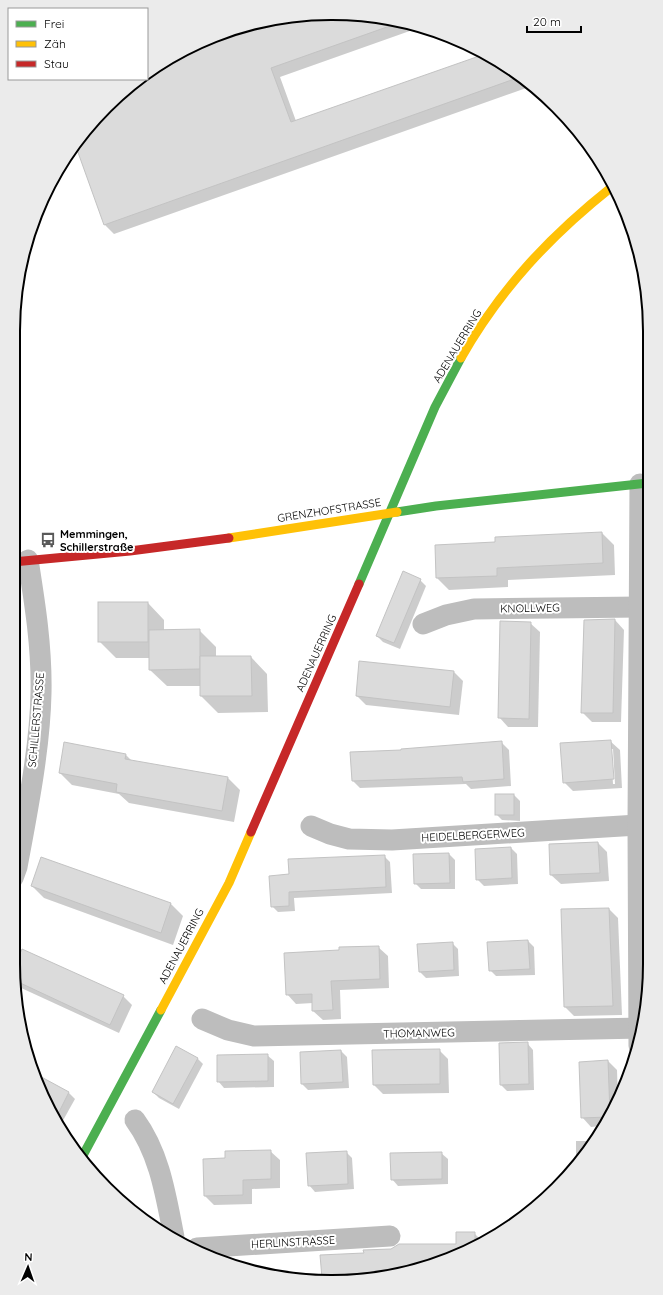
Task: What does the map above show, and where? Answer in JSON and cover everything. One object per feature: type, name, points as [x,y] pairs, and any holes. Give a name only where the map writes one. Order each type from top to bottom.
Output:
[{"type":"main road","name":"ADENAUERRING","points":[[84,1153],[229,883],[436,407],[458,364],[508,288],[580,212],[609,190]]},
{"type":"main road","name":"GRENZHOFSTRASSE","points":[[21,561],[187,543],[447,504],[643,483]]},
{"type":"street","points":[[643,514],[640,607],[643,642]]},
{"type":"street","name":"SCHILLERSTRASSE","points":[[20,816],[41,695],[41,663],[21,561]]},
{"type":"street","name":"KNOLLWEG","points":[[423,624],[446,614],[474,609],[640,607]]},
{"type":"street","points":[[640,1006],[638,825],[643,682]]},
{"type":"street","name":"HEIDELBERGERWEG","points":[[310,826],[330,834],[349,839],[392,840],[638,825]]},
{"type":"street","name":"THOMANWEG","points":[[202,1019],[228,1030],[254,1036],[634,1034]]},
{"type":"street","points":[[135,1120],[151,1145],[173,1231]]},
{"type":"street","name":"HERLINSTRASSE","points":[[204,1248],[390,1236]]},
{"type":"building","points":[[311,21],[352,21],[390,26],[271,68],[291,122],[477,57],[514,79],[104,225],[77,151],[111,111],[158,72],[194,52],[231,37],[271,26]]},
{"type":"building","points":[[602,532],[603,563],[497,568],[497,576],[436,578],[435,545],[495,542],[495,537]]},
{"type":"building","points":[[403,571],[421,579],[394,643],[376,636]]},
{"type":"building","points":[[98,602],[148,602],[148,642],[98,642]]},
{"type":"building","points":[[615,619],[613,713],[581,713],[584,620]]},
{"type":"building","points":[[500,621],[531,622],[529,719],[498,718]]},
{"type":"building","points":[[200,629],[200,669],[149,670],[149,630]]},
{"type":"building","points":[[200,656],[251,656],[252,696],[200,696]]},
{"type":"building","points":[[359,661],[454,671],[450,707],[356,696]]},
{"type":"building","points":[[611,740],[614,779],[563,783],[560,743]]},
{"type":"building","points":[[502,741],[504,779],[463,782],[462,777],[352,781],[350,752],[401,750]]},
{"type":"building","points":[[64,742],[126,754],[125,759],[228,777],[222,811],[116,792],[117,784],[59,773]]},
{"type":"building","points":[[495,794],[514,794],[514,815],[495,815]]},
{"type":"building","points":[[598,842],[600,873],[550,875],[549,844]]},
{"type":"building","points":[[511,847],[512,878],[476,880],[475,849]]},
{"type":"building","points":[[449,853],[450,883],[414,884],[413,854]]},
{"type":"building","points":[[385,855],[386,887],[289,892],[289,906],[271,907],[269,876],[289,874],[288,859]]},
{"type":"building","points":[[41,857],[171,903],[161,933],[31,886]]},
{"type":"building","points":[[609,908],[613,1006],[564,1007],[561,909]]},
{"type":"building","points":[[528,940],[530,969],[489,971],[487,942]]},
{"type":"building","points":[[453,942],[454,970],[419,972],[417,944]]},
{"type":"building","points":[[379,946],[380,979],[331,981],[333,1010],[312,1011],[312,994],[286,995],[284,953],[339,950],[339,947]]},
{"type":"building","points":[[22,949],[124,995],[110,1025],[21,983],[20,954]]},
{"type":"building","points":[[528,1042],[529,1084],[500,1085],[499,1043]]},
{"type":"building","points":[[176,1046],[198,1058],[173,1104],[152,1092]]},
{"type":"building","points":[[440,1049],[440,1084],[373,1085],[372,1050]]},
{"type":"building","points":[[341,1050],[343,1082],[301,1084],[300,1052]]},
{"type":"building","points":[[268,1054],[268,1081],[217,1082],[217,1055]]},
{"type":"building","points":[[608,1060],[610,1104],[602,1117],[581,1118],[579,1062]]},
{"type":"building","points":[[42,1077],[69,1092],[59,1113]]},
{"type":"building","points":[[271,1150],[271,1179],[243,1180],[243,1195],[204,1196],[203,1159],[225,1158],[225,1151]]},
{"type":"building","points":[[347,1151],[348,1184],[308,1186],[306,1153]]},
{"type":"building","points":[[442,1152],[442,1179],[391,1180],[390,1153]]},
{"type":"building","points":[[456,1232],[475,1232],[475,1240],[469,1243],[432,1258],[412,1264],[372,1272],[322,1275],[320,1255],[364,1253],[363,1250],[391,1249],[399,1244],[456,1244]]},
{"type":"traffic: fast","points":[[359,584],[435,407],[461,358]]},
{"type":"traffic: fast","points":[[397,512],[436,506],[643,484]]},
{"type":"traffic: fast","points":[[84,1153],[161,1010]]},
{"type":"traffic: slow","points":[[461,358],[493,309],[528,264],[568,224],[609,190]]},
{"type":"traffic: slow","points":[[229,538],[397,512]]},
{"type":"traffic: slow","points":[[161,1010],[229,883],[251,832]]},
{"type":"traffic: jam","points":[[20,561],[130,551],[229,538]]},
{"type":"traffic: jam","points":[[251,832],[359,584]]},
{"type":"place","name":"Memmingen, Schillerstraße","points":[[48,540]]}]
